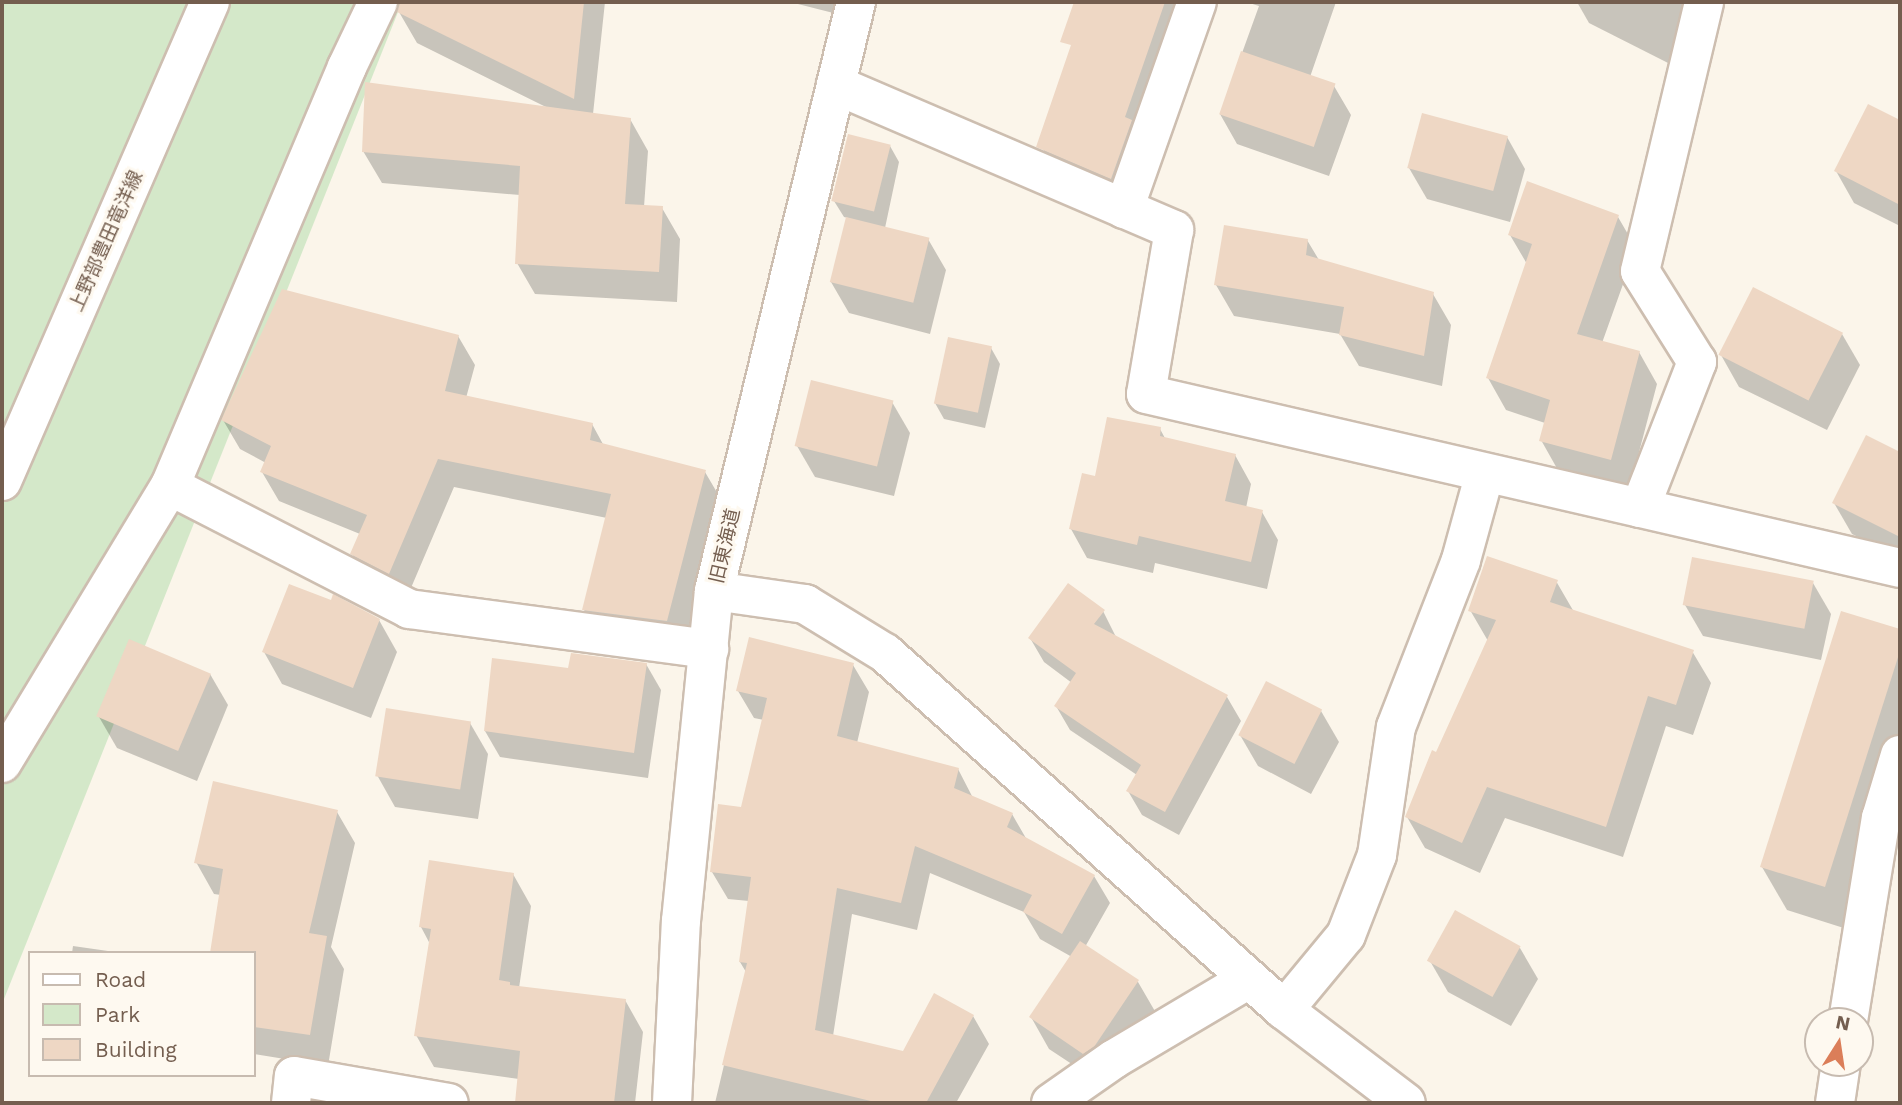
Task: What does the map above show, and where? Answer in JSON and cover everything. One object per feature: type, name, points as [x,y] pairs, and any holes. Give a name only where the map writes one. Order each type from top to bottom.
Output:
[{"type":"street","name":"上野部豊田竜洋線","points":[[2,481],[210,2]]},
{"type":"street","points":[[2,763],[170,486],[347,68],[378,2]]},
{"type":"street","name":"旧東海道","points":[[672,1103],[681,921],[714,591],[856,2]]},
{"type":"street","points":[[1124,209],[1197,2]]},
{"type":"street","points":[[1640,509],[1697,362],[1640,271],[1704,2]]},
{"type":"street","points":[[836,85],[1174,230],[1146,394],[1900,568]]},
{"type":"street","points":[[1284,1010],[1346,935],[1377,855],[1396,727],[1461,560],[1485,473]]},
{"type":"street","points":[[170,486],[409,609],[709,649]]},
{"type":"street","points":[[714,591],[805,604],[885,653],[1284,1010],[1406,1103]]},
{"type":"street","points":[[1850,1007],[1881,818],[1900,755]]},
{"type":"street","points":[[1051,1103],[1114,1059],[1249,979]]},
{"type":"street","points":[[291,1103],[295,1076],[449,1103]]},
{"type":"street","points":[[1835,1103],[1839,1077]]},
{"type":"green space","points":[[2,2],[402,2],[2,1004]]},
{"type":"building","points":[[400,2],[584,2],[574,99],[397,12]]},
{"type":"building","points":[[1074,2],[1165,2],[1125,117],[1132,120],[1111,179],[1036,147],[1071,45],[1060,42]]},
{"type":"building","points":[[1241,51],[1336,84],[1314,147],[1219,114]]},
{"type":"building","points":[[365,82],[631,118],[625,204],[663,206],[659,272],[515,264],[520,166],[362,152]]},
{"type":"building","points":[[1868,104],[1900,120],[1900,205],[1834,171]]},
{"type":"building","points":[[1422,113],[1508,136],[1493,191],[1407,168]]},
{"type":"building","points":[[848,134],[891,145],[874,212],[831,201]]},
{"type":"building","points":[[1527,181],[1619,215],[1577,334],[1640,351],[1611,460],[1539,441],[1550,400],[1486,378],[1532,244],[1508,235]]},
{"type":"building","points":[[846,217],[929,238],[913,303],[830,282]]},
{"type":"building","points":[[1224,225],[1308,239],[1306,255],[1434,292],[1424,356],[1339,335],[1344,307],[1214,285]]},
{"type":"building","points":[[1753,287],[1843,333],[1808,401],[1718,355]]},
{"type":"building","points":[[282,289],[459,335],[445,391],[593,423],[590,440],[706,470],[667,621],[582,610],[611,494],[438,459],[389,574],[350,554],[367,515],[260,472],[271,446],[221,420]]},
{"type":"building","points":[[948,337],[992,346],[978,413],[934,404]]},
{"type":"building","points":[[811,380],[893,401],[877,467],[795,446]]},
{"type":"building","points":[[1107,417],[1161,427],[1160,436],[1236,454],[1225,501],[1263,510],[1251,562],[1139,536],[1137,545],[1069,529],[1082,473],[1095,476]]},
{"type":"building","points":[[1866,435],[1900,452],[1900,537],[1832,503]]},
{"type":"building","points":[[1487,556],[1558,580],[1550,602],[1694,650],[1676,705],[1648,696],[1606,827],[1487,787],[1462,843],[1405,817],[1432,750],[1436,752],[1496,620],[1468,611]]},
{"type":"building","points":[[1692,557],[1814,581],[1804,629],[1683,605]]},
{"type":"building","points":[[1068,583],[1105,610],[1094,624],[1228,695],[1165,812],[1126,791],[1141,765],[1054,706],[1076,673],[1028,638]]},
{"type":"building","points":[[289,584],[331,600],[333,594],[380,619],[353,688],[262,652]]},
{"type":"building","points":[[1841,611],[1900,629],[1900,651],[1825,887],[1760,867]]},
{"type":"building","points":[[749,637],[854,663],[837,736],[959,768],[954,788],[1013,813],[1007,827],[1095,875],[1062,934],[1023,912],[1032,895],[915,846],[901,903],[837,888],[815,1030],[903,1051],[934,993],[974,1015],[926,1103],[879,1103],[722,1065],[747,963],[739,962],[751,877],[710,872],[718,804],[741,807],[767,698],[736,691]]},
{"type":"building","points":[[129,639],[211,674],[178,751],[96,716]]},
{"type":"building","points":[[571,653],[647,663],[634,753],[484,731],[492,658],[568,668]]},
{"type":"building","points":[[1266,681],[1322,710],[1294,764],[1238,735]]},
{"type":"building","points":[[386,708],[471,721],[460,790],[375,776]]},
{"type":"building","points":[[213,781],[338,810],[309,933],[327,936],[310,1035],[256,1027],[256,951],[210,951],[223,869],[194,863]]},
{"type":"building","points":[[429,860],[514,873],[499,980],[510,982],[510,985],[626,999],[614,1103],[515,1103],[520,1051],[414,1036],[431,929],[419,927]]},
{"type":"building","points":[[1455,910],[1521,946],[1492,997],[1427,961]]},
{"type":"building","points":[[1080,941],[1139,980],[1094,1047],[1083,1054],[1029,1017]]}]
